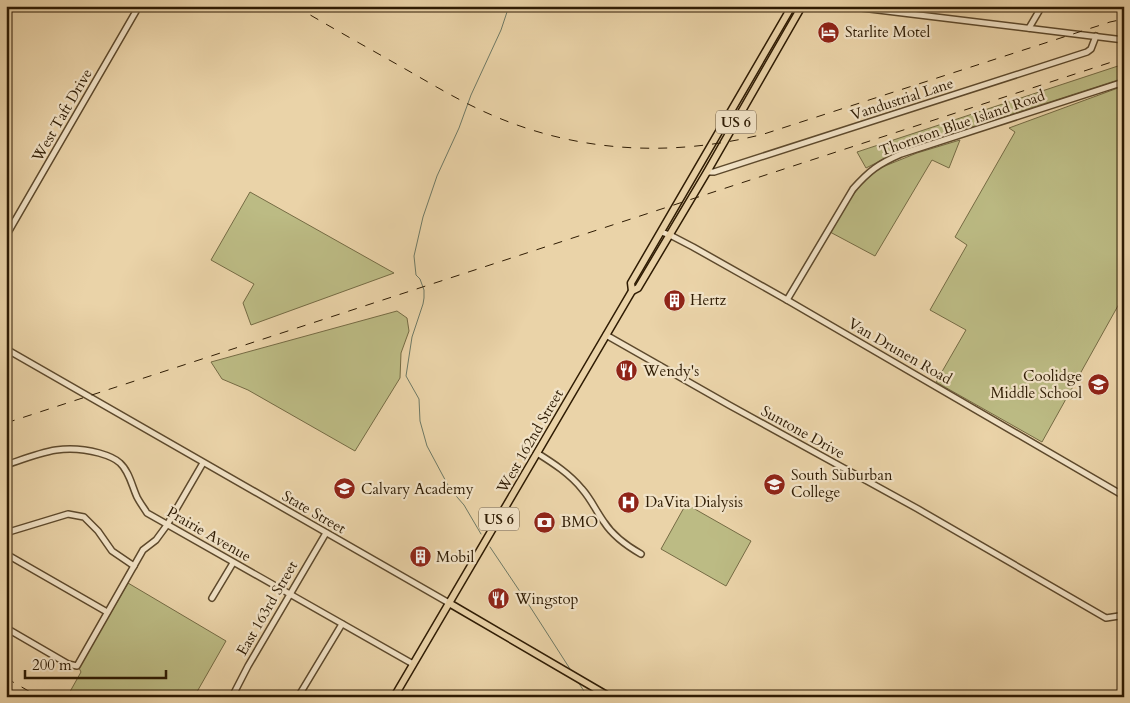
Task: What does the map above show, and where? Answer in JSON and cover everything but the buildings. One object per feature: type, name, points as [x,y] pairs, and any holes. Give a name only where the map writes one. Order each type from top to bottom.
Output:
[{"type":"main road","points":[[784,6],[786,17]]},
{"type":"main road","name":"West 162nd Street","points":[[632,291],[631,283],[792,6]]},
{"type":"main road","name":"West 162nd Street","points":[[449,603],[632,291],[638,288],[670,235],[802,6]]},
{"type":"main road","points":[[698,168],[707,172]]},
{"type":"main road","name":"State Street","points":[[449,603],[610,697]]},
{"type":"main road","name":"US 6","points":[[394,697],[449,603]]},
{"type":"street","name":"West Taft Drive","points":[[6,236],[139,6]]},
{"type":"street","points":[[845,6],[1124,40]]},
{"type":"street","points":[[1029,28],[1042,6]]},
{"type":"street","name":"Vandustrial Lane","points":[[707,172],[714,172],[1087,52],[1091,49],[1096,36]]},
{"type":"street","name":"Thornton Blue Island Road","points":[[788,300],[853,189],[874,167],[901,154],[1124,82]]},
{"type":"street","name":"Van Drunen Road","points":[[661,232],[693,247],[788,300],[1124,496]]},
{"type":"street","name":"Suntone Drive","points":[[606,335],[918,509],[1106,618],[1119,616]]},
{"type":"street","name":"State Street","points":[[6,349],[449,603]]},
{"type":"street","name":"Prairie Avenue","points":[[6,465],[48,451],[66,449],[85,449],[106,455],[120,462],[128,474],[138,500],[147,513],[413,664]]},
{"type":"street","points":[[537,453],[569,475],[583,490],[605,524],[616,536],[641,554]]},
{"type":"street","points":[[6,628],[68,664],[77,666],[143,550],[156,540],[167,525],[203,463]]},
{"type":"street","points":[[6,534],[68,514],[84,517],[98,531],[112,551],[134,566]]},
{"type":"street","name":"East 163rd Street","points":[[232,697],[248,666],[326,533]]},
{"type":"street","points":[[6,554],[107,612]]},
{"type":"street","points":[[212,598],[233,562]]},
{"type":"street","points":[[298,697],[342,624]]},
{"type":"shaded area","points":[[1124,64],[1124,78],[904,149],[866,168],[857,152]]},
{"type":"shaded area","points":[[1118,88],[1124,119],[1124,295],[1042,442],[936,382],[966,330],[930,310],[967,245],[955,237],[1015,132],[1009,128]]},
{"type":"shaded area","points":[[960,140],[949,168],[932,160],[875,256],[830,232],[847,203],[864,181],[880,168],[917,153]]},
{"type":"shaded area","points":[[250,192],[394,273],[251,325],[243,303],[254,284],[211,260]]},
{"type":"shaded area","points":[[397,311],[407,318],[409,331],[401,353],[400,378],[355,451],[248,390],[222,379],[211,362]]},
{"type":"shaded area","points":[[686,504],[751,541],[726,586],[661,549]]},
{"type":"shaded area","points":[[128,583],[226,641],[194,697],[67,697],[81,672],[79,668]]},
{"type":"waterway","points":[[481,534],[464,505],[450,489],[427,446],[420,421],[419,399],[406,376],[412,337],[424,298],[424,290],[420,279],[416,275],[414,256],[423,217],[437,176],[501,30],[509,6]]},
{"type":"waterway","points":[[490,547],[572,672]]},
{"type":"waterway","points":[[578,682],[588,697]]},
{"type":"railway","points":[[295,6],[449,94],[494,116],[560,138],[628,148],[696,146],[764,134],[1124,19]]},
{"type":"railway","points":[[6,423],[1124,58]]},
{"type":"railway","points":[[6,678],[39,697]]},
{"type":"place","name":"Starlite Motel","points":[[829,32]]},
{"type":"place","name":"Hertz","points":[[674,300]]},
{"type":"place","name":"Wendy's","points":[[627,371]]},
{"type":"place","name":"Coolidge Middle School","points":[[1098,385]]},
{"type":"place","name":"South Suburban College","points":[[775,484]]},
{"type":"place","name":"Calvary Academy","points":[[345,489]]},
{"type":"place","name":"DaVita Dialysis","points":[[629,502]]},
{"type":"place","name":"BMO","points":[[545,522]]},
{"type":"place","name":"Mobil","points":[[420,557]]},
{"type":"place","name":"Wingstop","points":[[499,599]]}]
